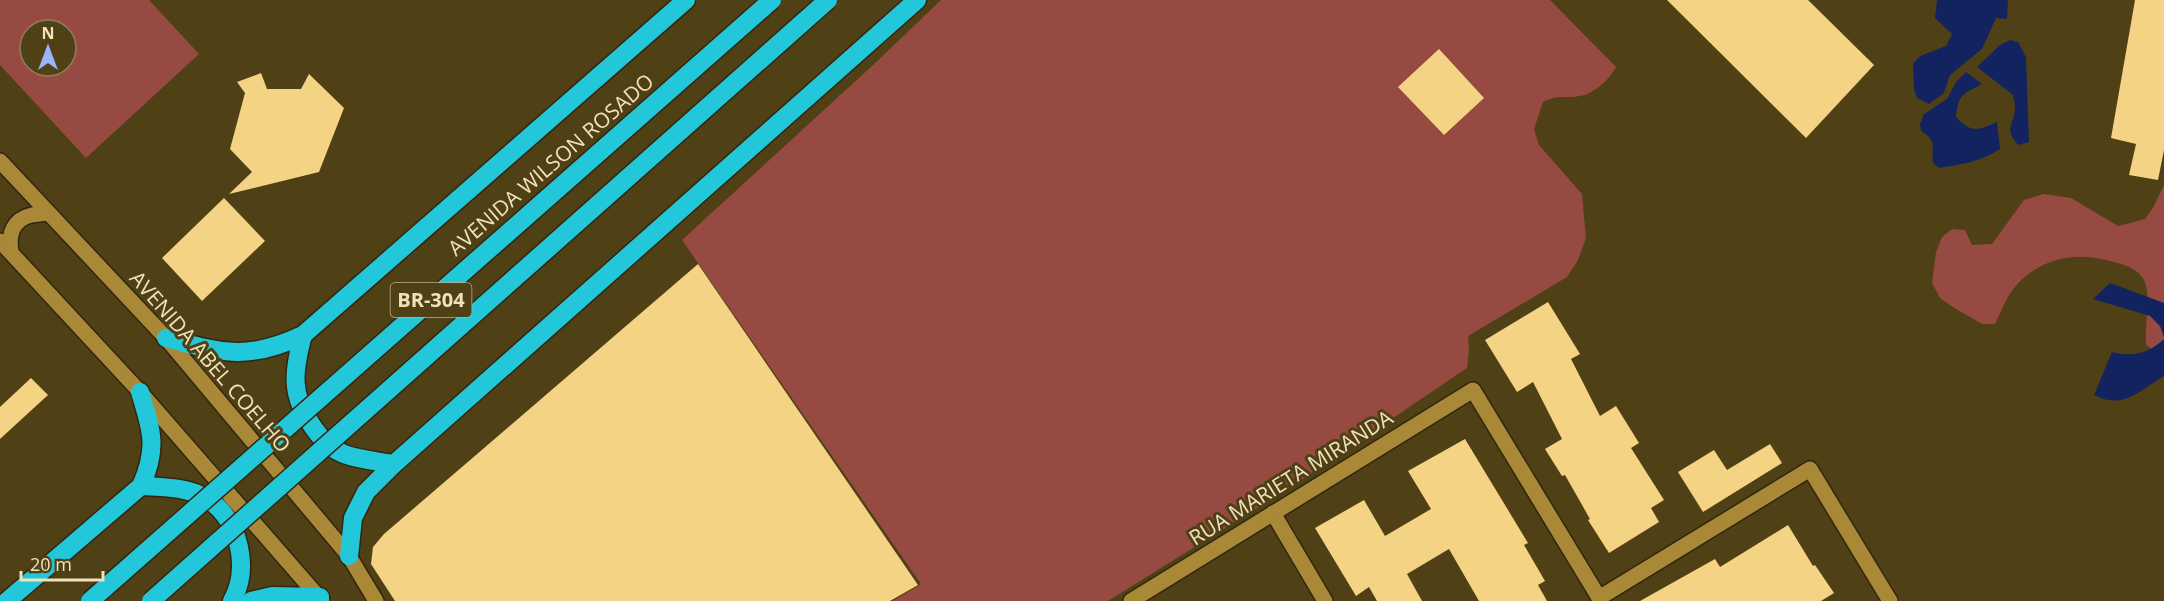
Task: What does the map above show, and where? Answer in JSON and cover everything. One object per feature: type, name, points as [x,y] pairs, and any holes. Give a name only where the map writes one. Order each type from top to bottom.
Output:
[{"type":"highway","points":[[166,338],[219,352],[242,352],[282,345],[303,335],[686,0]]},
{"type":"highway","name":"AVENIDA WILSON ROSADO","points":[[90,601],[772,0]]},
{"type":"highway","name":"BR-304","points":[[151,601],[828,0]]},
{"type":"highway","points":[[349,556],[353,518],[366,492],[394,464],[917,0]]},
{"type":"highway","points":[[303,335],[295,375],[298,402],[303,414],[330,446],[343,454],[363,460],[394,464]]},
{"type":"highway","points":[[7,601],[141,486],[150,465],[152,430],[140,393]]},
{"type":"highway","points":[[141,486],[187,491],[210,501],[224,515],[238,543],[241,564],[239,585],[232,601]]},
{"type":"highway","points":[[251,601],[272,596],[321,599]]},
{"type":"street","name":"AVENIDA ABEL COELHO","points":[[0,161],[166,338],[349,556],[376,601]]},
{"type":"street","points":[[47,213],[31,215],[15,225],[5,246],[140,393],[321,599]]},
{"type":"street","name":"RUA MARIETA MIRANDA","points":[[1131,601],[1473,390],[1600,599]]},
{"type":"street","points":[[1600,599],[1810,469],[1890,601]]},
{"type":"street","points":[[1273,513],[1325,601]]},
{"type":"shaded area","points":[[0,0],[149,0],[199,54],[86,158],[0,65]]},
{"type":"shaded area","points":[[941,0],[1550,0],[1616,67],[1606,81],[1585,95],[1554,98],[1543,102],[1534,129],[1539,145],[1582,194],[1586,238],[1578,260],[1567,277],[1468,336],[1467,368],[1294,485],[1108,601],[893,601],[921,584],[682,240]]},
{"type":"shaded area","points":[[2164,185],[2164,355],[2160,355],[2146,345],[2148,300],[2145,283],[2139,273],[2121,264],[2093,257],[2081,257],[2044,264],[2023,278],[2014,288],[1995,324],[1982,324],[1951,306],[1940,298],[1932,283],[1936,252],[1942,237],[1952,229],[1965,230],[1972,245],[1992,244],[2024,200],[2044,194],[2071,198],[2118,226],[2145,219]]},
{"type":"water","points":[[1937,0],[2008,0],[2007,19],[1996,18],[1982,49],[1950,75],[1944,93],[1929,104],[1917,98],[1914,89],[1913,64],[1920,56],[1946,46],[1952,34],[1935,18]]},
{"type":"water","points":[[2010,40],[2018,42],[2026,57],[2029,142],[2018,145],[2010,131],[2015,107],[2013,95],[1977,67],[2000,45]]},
{"type":"water","points":[[1966,72],[1982,84],[1970,90],[1960,99],[1956,117],[1966,126],[1975,129],[1997,122],[2000,149],[1978,160],[1939,168],[1933,163],[1932,141],[1921,131],[1920,124],[1924,114],[1947,99],[1956,82]]},
{"type":"water","points":[[2110,283],[2164,303],[2164,337],[2160,326],[2150,316],[2093,299]]},
{"type":"water","points":[[2164,339],[2164,376],[2139,393],[2122,400],[2104,399],[2094,395],[2112,352],[2140,353]]},
{"type":"building","points":[[1667,0],[1808,0],[1874,65],[1806,138]]},
{"type":"building","points":[[2135,0],[2164,0],[2164,150],[2158,180],[2129,175],[2136,144],[2111,138]]},
{"type":"building","points":[[1439,49],[1484,98],[1444,135],[1398,87]]},
{"type":"building","points":[[261,73],[267,89],[301,89],[309,74],[344,108],[319,172],[229,194],[252,172],[230,149],[245,93],[237,82]]},
{"type":"building","points":[[224,198],[265,241],[202,301],[162,258]]},
{"type":"building","points":[[698,264],[918,585],[890,601],[395,601],[371,564],[373,547],[384,534]]},
{"type":"building","points":[[1548,302],[1580,354],[1571,359],[1600,416],[1616,406],[1639,443],[1631,448],[1664,500],[1651,508],[1659,522],[1609,553],[1588,520],[1590,519],[1565,475],[1562,476],[1545,449],[1562,439],[1533,382],[1517,392],[1485,340]]},
{"type":"building","points":[[31,378],[48,395],[0,439],[0,407]]},
{"type":"building","points":[[1465,439],[1528,543],[1524,545],[1545,581],[1538,585],[1547,601],[1479,601],[1449,549],[1407,574],[1422,601],[1377,601],[1369,587],[1356,596],[1315,528],[1364,500],[1385,536],[1431,509],[1408,471]]},
{"type":"building","points":[[1770,444],[1782,463],[1703,512],[1678,472],[1714,450],[1727,470]]},
{"type":"building","points":[[1788,525],[1813,566],[1815,565],[1834,593],[1821,601],[1640,601],[1715,559],[1720,567]]}]
